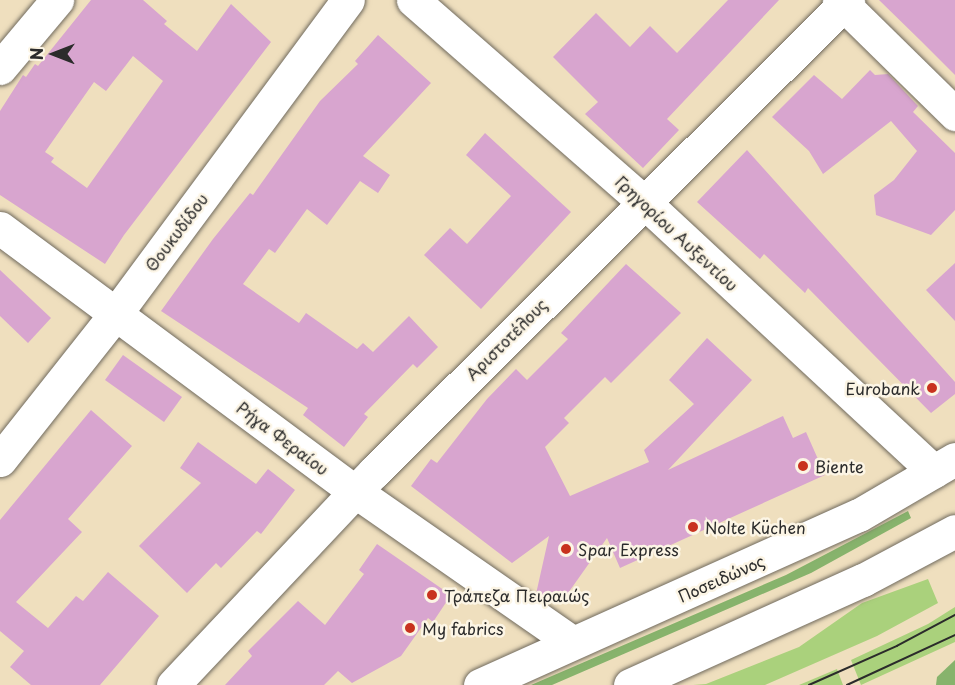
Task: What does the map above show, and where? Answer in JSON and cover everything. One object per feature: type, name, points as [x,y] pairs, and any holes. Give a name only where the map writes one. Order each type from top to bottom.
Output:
[{"type":"main road","points":[[0,68],[57,0]]},
{"type":"main road","name":"Θουκυδίδου","points":[[0,460],[117,312],[348,0]]},
{"type":"main road","name":"Γρηγορίου Αυξεντίου","points":[[413,0],[945,465]]},
{"type":"main road","points":[[843,1],[955,114]]},
{"type":"main road","name":"Αριστοτέλους","points":[[173,685],[356,492],[843,1]]},
{"type":"main road","name":"Ρήγα Φεραίου","points":[[0,228],[117,312],[356,492],[570,642]]},
{"type":"main road","name":"Ποσειδώνος","points":[[480,685],[570,642],[848,520],[945,465]]},
{"type":"main road","points":[[630,685],[863,580],[955,531]]},
{"type":"green space","points":[[908,511],[911,518],[811,573],[552,685],[531,685],[786,575]]},
{"type":"green space","points":[[928,579],[938,603],[877,636],[765,685],[693,685],[706,684],[799,647],[862,603]]},
{"type":"green space","points":[[955,607],[955,642],[861,685],[851,660],[928,624]]},
{"type":"green space","points":[[955,660],[955,685],[936,685],[937,677]]},
{"type":"green space","points":[[837,669],[843,685],[799,685]]},
{"type":"building","points":[[91,0],[143,0],[167,21],[164,24],[197,51],[231,4],[271,42],[124,235],[105,264],[0,195],[0,111],[23,75],[26,77],[35,64],[38,66]],"holes":[[[133,56],[163,81],[87,188],[51,162],[54,158],[45,152],[94,82],[106,91]]]},
{"type":"building","points":[[728,0],[779,0],[667,119],[679,130],[643,168],[585,114],[598,102],[553,57],[596,13],[630,47],[650,26],[677,53]]},
{"type":"building","points":[[879,0],[955,0],[955,75],[921,41]]},
{"type":"building","points":[[378,35],[431,83],[363,156],[390,175],[378,193],[360,181],[327,225],[307,209],[275,253],[269,249],[243,284],[299,323],[306,313],[357,349],[363,343],[373,352],[409,316],[438,347],[417,368],[413,364],[364,414],[368,417],[344,447],[303,415],[308,408],[161,311],[213,239],[250,193],[253,195],[320,101],[358,64],[355,61]]},
{"type":"building","points":[[870,70],[875,75],[888,74],[918,106],[913,112],[955,153],[955,210],[931,235],[876,215],[874,195],[894,180],[917,151],[891,121],[823,174],[809,151],[772,117],[814,75],[842,99]]},
{"type":"building","points":[[485,133],[571,212],[481,309],[424,255],[450,228],[467,244],[511,196],[466,155]]},
{"type":"building","points":[[747,150],[955,382],[955,394],[931,413],[808,288],[805,293],[764,254],[760,259],[697,202]]},
{"type":"building","points":[[955,263],[955,321],[926,290]]},
{"type":"building","points":[[626,264],[681,313],[611,383],[605,377],[564,418],[569,423],[545,447],[570,496],[649,462],[644,450],[694,404],[669,380],[707,338],[752,380],[668,470],[783,416],[793,438],[806,432],[825,475],[620,568],[607,538],[561,603],[536,594],[549,536],[512,563],[411,486],[431,459],[437,463],[487,399],[516,369],[527,380],[568,339],[561,333]]},
{"type":"building","points":[[0,270],[51,318],[28,343],[0,316]]},
{"type":"building","points":[[123,355],[182,397],[164,422],[105,380]]},
{"type":"building","points":[[91,410],[132,446],[68,519],[82,532],[16,602],[48,628],[76,596],[83,601],[108,572],[159,616],[100,685],[31,685],[10,667],[24,651],[0,631],[0,520]]},
{"type":"building","points":[[198,442],[256,484],[268,469],[295,490],[261,534],[257,531],[221,568],[216,563],[187,593],[139,546],[201,483],[180,468]]},
{"type":"building","points":[[377,544],[451,595],[433,622],[428,618],[401,656],[352,683],[338,671],[324,685],[225,685],[252,656],[248,651],[298,601],[325,625],[364,574],[359,570]]},
{"type":"tram line","points":[[809,685],[897,646],[955,615]]},
{"type":"tram line","points":[[847,685],[955,635]]},
{"type":"place","name":"Eurobank","points":[[932,388]]},
{"type":"place","name":"Biente","points":[[803,466]]},
{"type":"place","name":"Nolte Küchen","points":[[693,527]]},
{"type":"place","name":"Spar Express","points":[[566,549]]},
{"type":"place","name":"Τράπεζα Πειραιώς","points":[[432,595]]},
{"type":"place","name":"My fabrics","points":[[410,628]]}]
